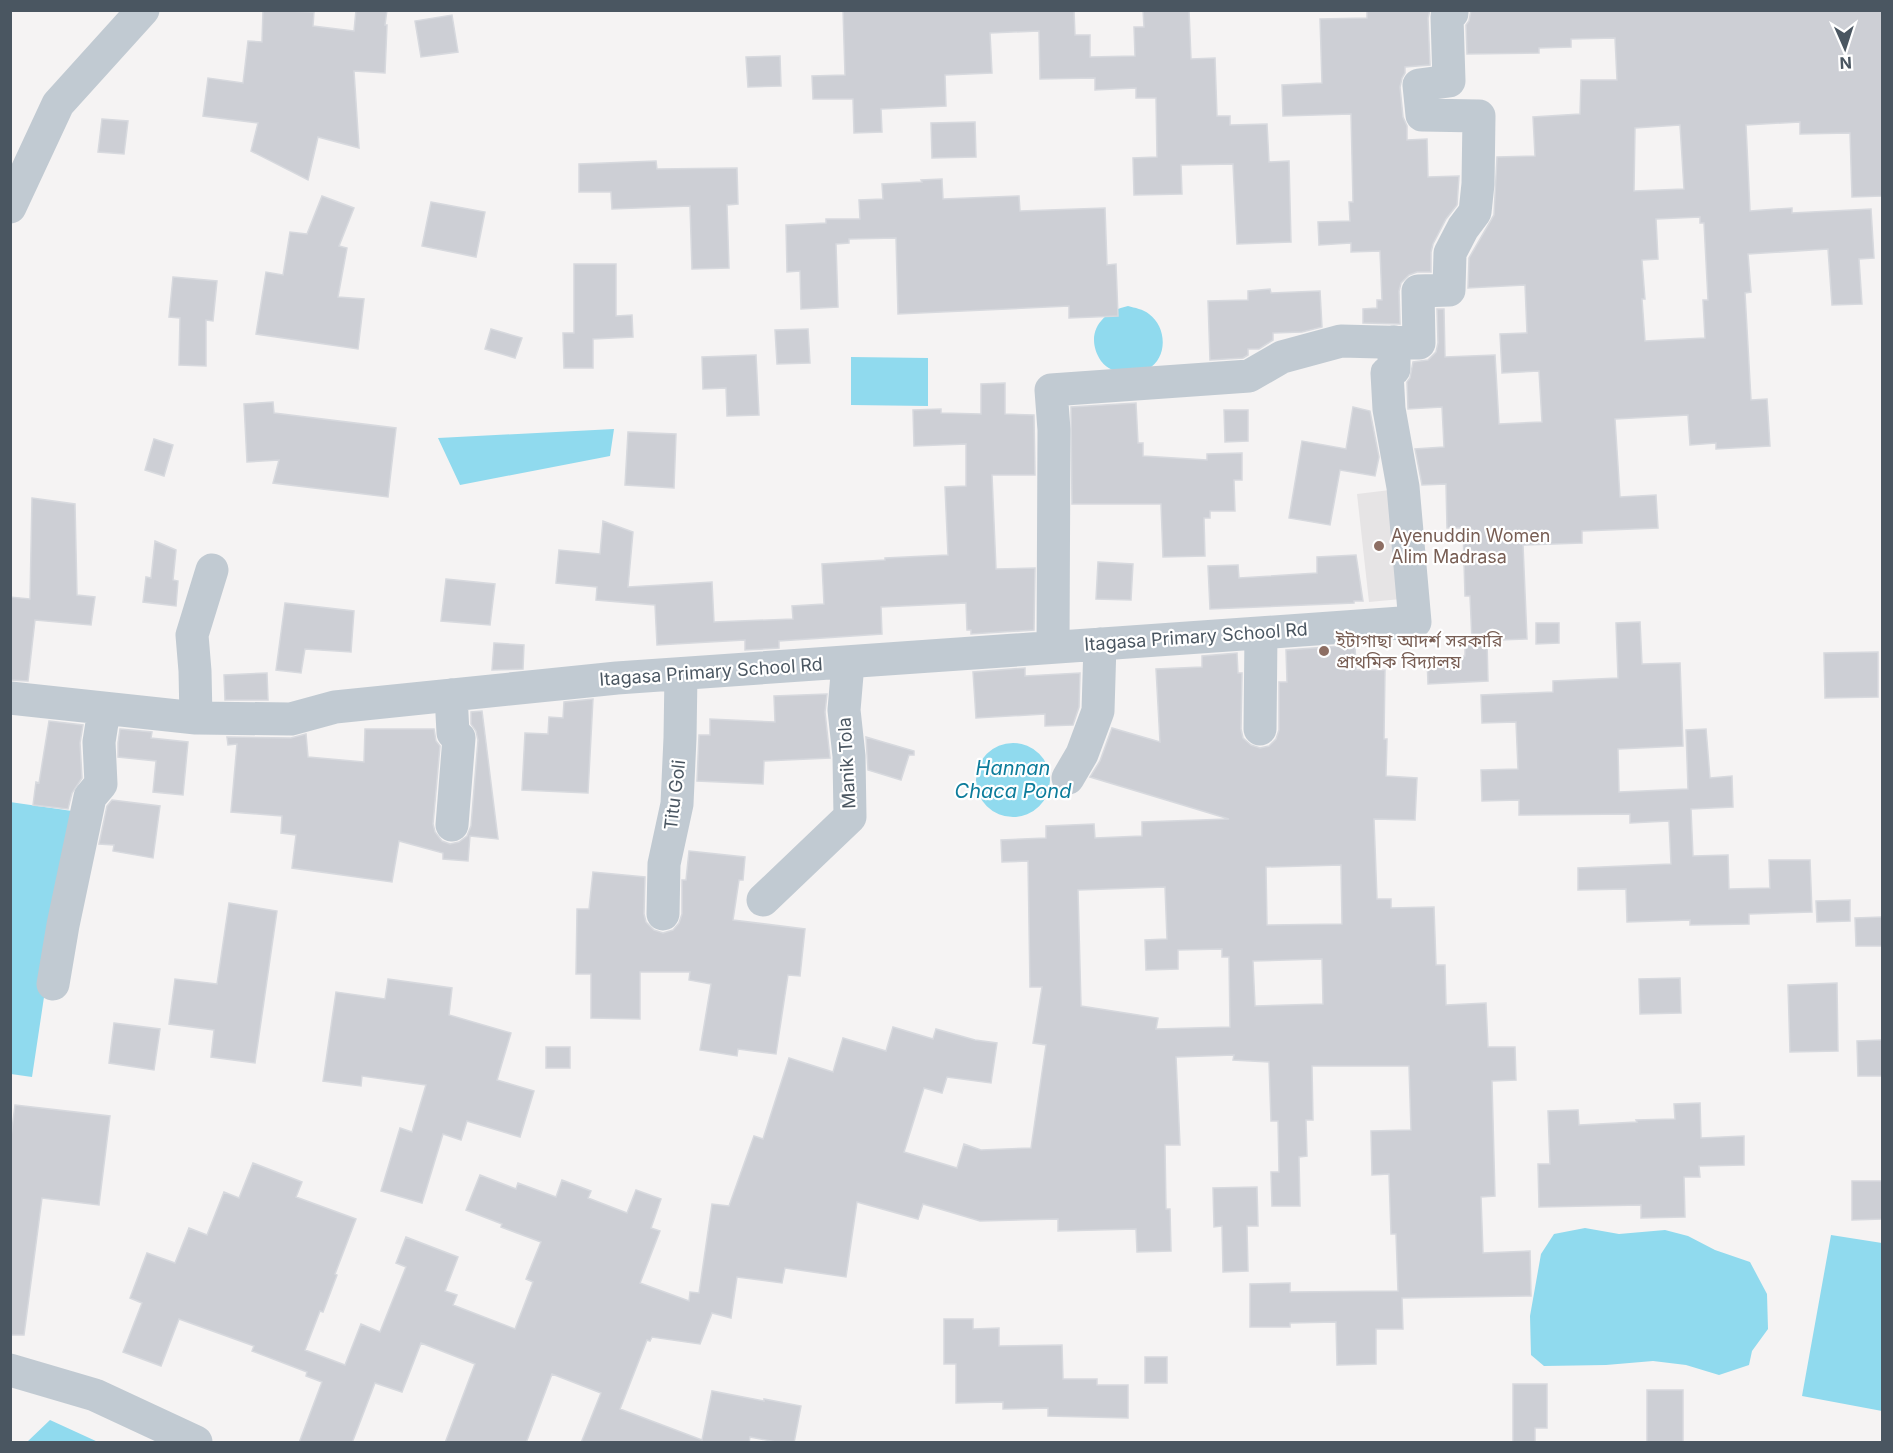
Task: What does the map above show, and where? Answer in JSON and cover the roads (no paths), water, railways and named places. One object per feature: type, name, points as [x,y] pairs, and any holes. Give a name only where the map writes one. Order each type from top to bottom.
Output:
[{"type":"street","points":[[10,207],[58,104],[143,10]]},
{"type":"street","points":[[1053,647],[1054,430],[1052,390],[1250,376],[1282,357],[1341,340],[1419,343],[1418,291],[1449,290],[1450,253],[1463,228],[1475,212],[1478,184],[1479,116],[1422,115],[1419,85],[1449,81],[1447,17],[1452,10]]},
{"type":"street","name":"Itagasa Primary School Rd","points":[[10,698],[104,710],[196,718],[291,719],[335,707],[617,678],[1414,622],[1403,487],[1389,409],[1388,373],[1394,369],[1394,342]]},
{"type":"street","points":[[196,718],[192,635],[212,570]]},
{"type":"street","points":[[1260,729],[1261,633]]},
{"type":"street","points":[[1068,778],[1082,754],[1098,711],[1100,644]]},
{"type":"street","name":"Manik Tola","points":[[763,900],[850,817],[849,756],[844,710],[848,663]]},
{"type":"street","name":"Titu Goli","points":[[663,914],[664,864],[677,804],[681,674]]},
{"type":"street","points":[[451,695],[453,733],[459,738],[453,825]]},
{"type":"street","points":[[53,984],[90,797],[101,784],[99,742],[104,710]]},
{"type":"street","points":[[10,1370],[95,1395],[196,1443]]},
{"type":"water","points":[[1128,306],[1149,314],[1162,334],[1162,350],[1159,358],[1155,364],[1143,371],[1112,369],[1101,361],[1096,351],[1094,342],[1098,326],[1110,313]]},
{"type":"water","points":[[851,357],[928,358],[928,406],[851,405]]},
{"type":"water","points":[[614,429],[610,456],[460,485],[438,438]]},
{"type":"water","name":"Hannan Chaca Pond","points":[[1013,743],[1034,749],[1044,759],[1050,780],[1044,801],[1034,811],[1013,817],[992,811],[982,801],[976,780],[982,759],[992,749]]},
{"type":"water","points":[[10,802],[72,811],[32,1077],[11,1074]]},
{"type":"water","points":[[1585,1228],[1619,1234],[1665,1230],[1688,1236],[1715,1250],[1750,1262],[1767,1294],[1768,1329],[1752,1351],[1749,1365],[1719,1375],[1686,1365],[1653,1361],[1606,1365],[1544,1366],[1531,1355],[1530,1316],[1541,1254],[1554,1234]]},
{"type":"water","points":[[1831,1235],[1882,1243],[1882,1411],[1802,1396]]},
{"type":"water","points":[[50,1420],[98,1442],[27,1442]]},
{"type":"place","name":"Ayenuddin Women Alim Madrasa","points":[[1379,546]]},
{"type":"place","name":"ইটাগাছা আদর্শ সরকারি প্রাথমিক বিদ্যালয়","points":[[1324,651]]}]
